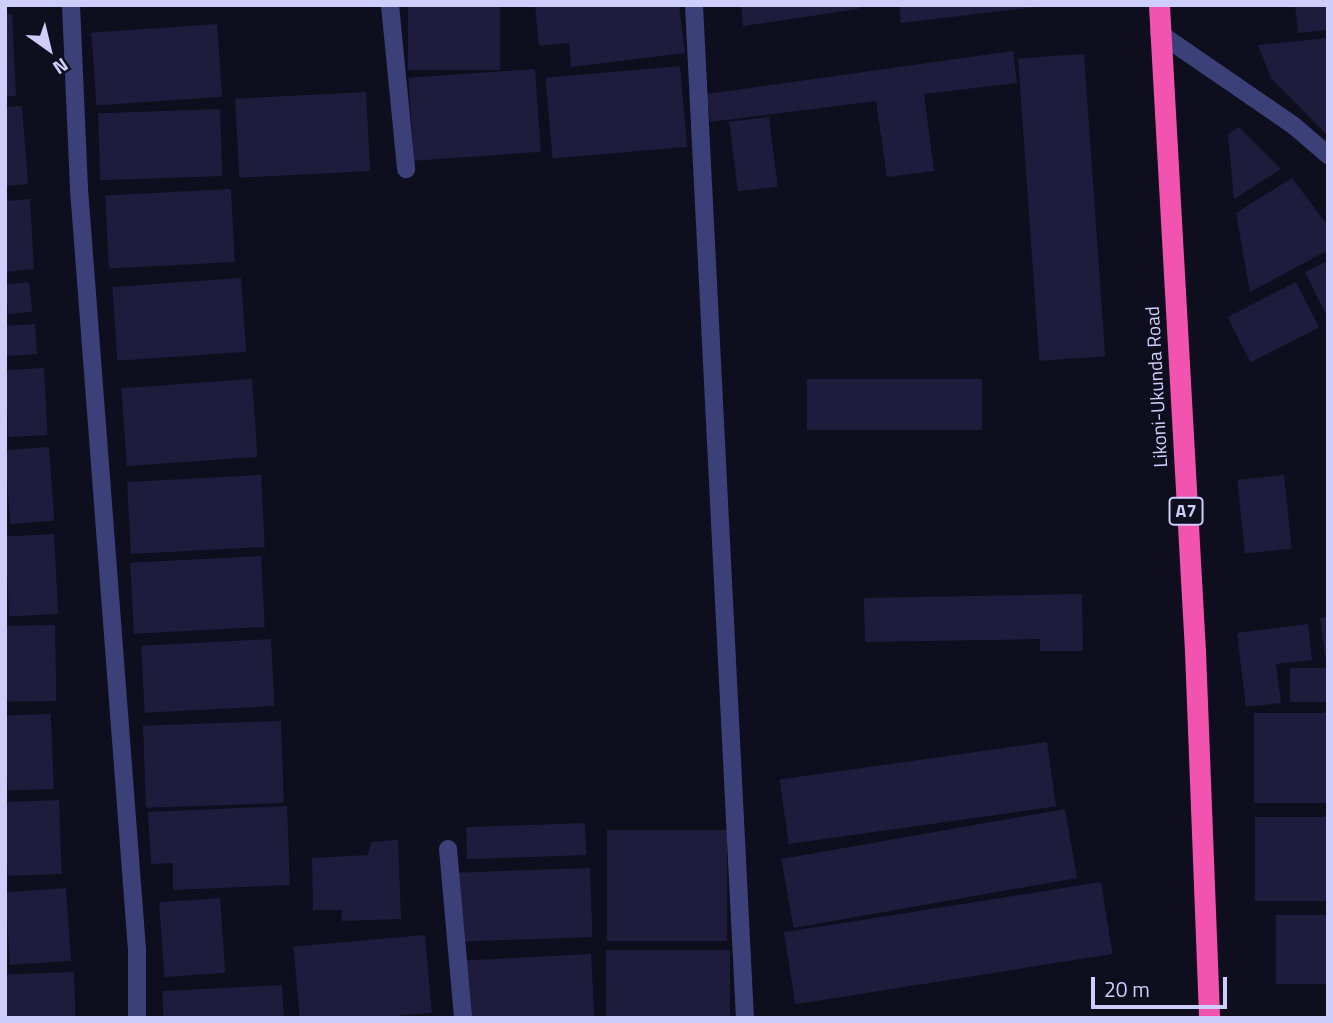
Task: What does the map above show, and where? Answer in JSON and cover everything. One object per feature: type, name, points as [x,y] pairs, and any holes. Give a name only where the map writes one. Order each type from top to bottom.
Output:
[{"type":"highway","name":"Likoni-Ukunda Road","points":[[1159,5],[1195,651],[1209,1018]]},
{"type":"street","points":[[71,5],[79,189],[137,950],[137,1018]]},
{"type":"street","points":[[390,5],[406,169]]},
{"type":"street","points":[[694,5],[745,1018]]},
{"type":"street","points":[[1159,33],[1293,125],[1328,155]]},
{"type":"street","points":[[448,849],[463,1018]]},
{"type":"building","points":[[408,5],[500,5],[500,70],[408,70]]},
{"type":"building","points":[[535,5],[679,5],[685,53],[571,67],[569,43],[539,46]]},
{"type":"building","points":[[741,5],[858,5],[858,9],[743,26]]},
{"type":"building","points":[[899,5],[1035,5],[1035,7],[901,23]]},
{"type":"building","points":[[1295,5],[1328,5],[1328,30],[1298,33]]},
{"type":"building","points":[[5,14],[12,14],[16,96],[5,96]]},
{"type":"building","points":[[217,24],[222,97],[96,106],[91,33]]},
{"type":"building","points":[[1328,38],[1328,136],[1271,78],[1258,45]]},
{"type":"building","points":[[1013,51],[1017,83],[924,94],[934,171],[887,177],[876,101],[710,122],[707,94]]},
{"type":"building","points":[[1084,54],[1105,356],[1039,361],[1018,59]]},
{"type":"building","points":[[680,66],[687,147],[553,158],[546,78]]},
{"type":"building","points":[[535,69],[541,152],[414,161],[408,78]]},
{"type":"building","points":[[366,92],[370,171],[239,178],[235,99]]},
{"type":"building","points":[[22,106],[28,184],[5,186],[5,107]]},
{"type":"building","points":[[220,109],[222,176],[100,180],[98,113]]},
{"type":"building","points":[[769,117],[778,186],[738,191],[729,122]]},
{"type":"building","points":[[1239,127],[1281,169],[1234,199],[1228,134]]},
{"type":"building","points":[[1292,178],[1328,226],[1328,250],[1250,292],[1236,213]]},
{"type":"building","points":[[231,189],[235,262],[109,268],[105,196]]},
{"type":"building","points":[[30,199],[34,269],[5,272],[5,201]]},
{"type":"building","points":[[1328,261],[1328,319],[1305,272]]},
{"type":"building","points":[[241,278],[246,352],[117,361],[112,287]]},
{"type":"building","points":[[29,282],[32,312],[8,314],[5,285]]},
{"type":"building","points":[[1296,282],[1319,327],[1251,362],[1227,317]]},
{"type":"building","points":[[35,324],[37,354],[7,356],[5,326]]},
{"type":"building","points":[[44,368],[48,435],[9,437],[5,370]]},
{"type":"building","points":[[252,379],[257,457],[127,466],[121,388]]},
{"type":"building","points":[[807,379],[982,379],[982,430],[807,430]]},
{"type":"building","points":[[49,447],[54,521],[10,524],[5,450]]},
{"type":"building","points":[[261,475],[265,547],[131,554],[127,482]]},
{"type":"building","points":[[1284,475],[1292,549],[1245,554],[1237,480]]},
{"type":"building","points":[[54,534],[58,614],[9,616],[5,537]]},
{"type":"building","points":[[261,556],[265,627],[134,634],[130,563]]},
{"type":"building","points":[[1082,594],[1083,651],[1040,651],[1040,639],[865,642],[864,598]]},
{"type":"building","points":[[1328,617],[1328,656],[1325,656],[1320,618]]},
{"type":"building","points":[[1308,624],[1312,660],[1276,664],[1281,703],[1246,707],[1237,633]]},
{"type":"building","points":[[55,625],[56,701],[6,702],[5,626]]},
{"type":"building","points":[[271,639],[275,706],[145,713],[141,646]]},
{"type":"building","points":[[1290,668],[1328,668],[1328,702],[1290,702]]},
{"type":"building","points":[[1254,713],[1328,713],[1328,803],[1254,803]]},
{"type":"building","points":[[51,714],[54,789],[8,791],[5,716]]},
{"type":"building","points":[[281,721],[284,803],[146,808],[143,726]]},
{"type":"building","points":[[1047,742],[1056,806],[789,844],[780,780]]},
{"type":"building","points":[[59,800],[62,874],[8,876],[5,802]]},
{"type":"building","points":[[287,806],[290,885],[173,890],[173,863],[151,864],[148,812]]},
{"type":"building","points":[[1065,809],[1077,878],[794,928],[781,859]]},
{"type":"building","points":[[1255,817],[1328,817],[1328,901],[1255,901]]},
{"type":"building","points":[[585,823],[586,855],[467,859],[466,827]]},
{"type":"building","points":[[607,830],[727,830],[727,941],[607,941]]},
{"type":"building","points":[[398,840],[401,919],[342,921],[341,910],[313,910],[312,858],[368,855],[371,842]]},
{"type":"building","points":[[590,868],[592,937],[458,942],[456,873]]},
{"type":"building","points":[[1101,882],[1112,954],[795,1004],[784,932]]},
{"type":"building","points":[[66,888],[71,961],[10,965],[5,892]]},
{"type":"building","points":[[220,898],[225,973],[164,977],[159,902]]},
{"type":"building","points":[[1276,915],[1328,915],[1328,984],[1276,984]]},
{"type":"building","points":[[425,935],[432,1013],[371,1018],[300,1018],[294,947]]},
{"type":"building","points":[[606,950],[730,950],[730,1018],[606,1018]]},
{"type":"building","points":[[591,954],[594,1018],[464,1018],[461,961]]},
{"type":"building","points":[[74,972],[76,1018],[7,1018],[5,974]]},
{"type":"building","points":[[282,985],[284,1018],[164,1018],[162,991]]}]
